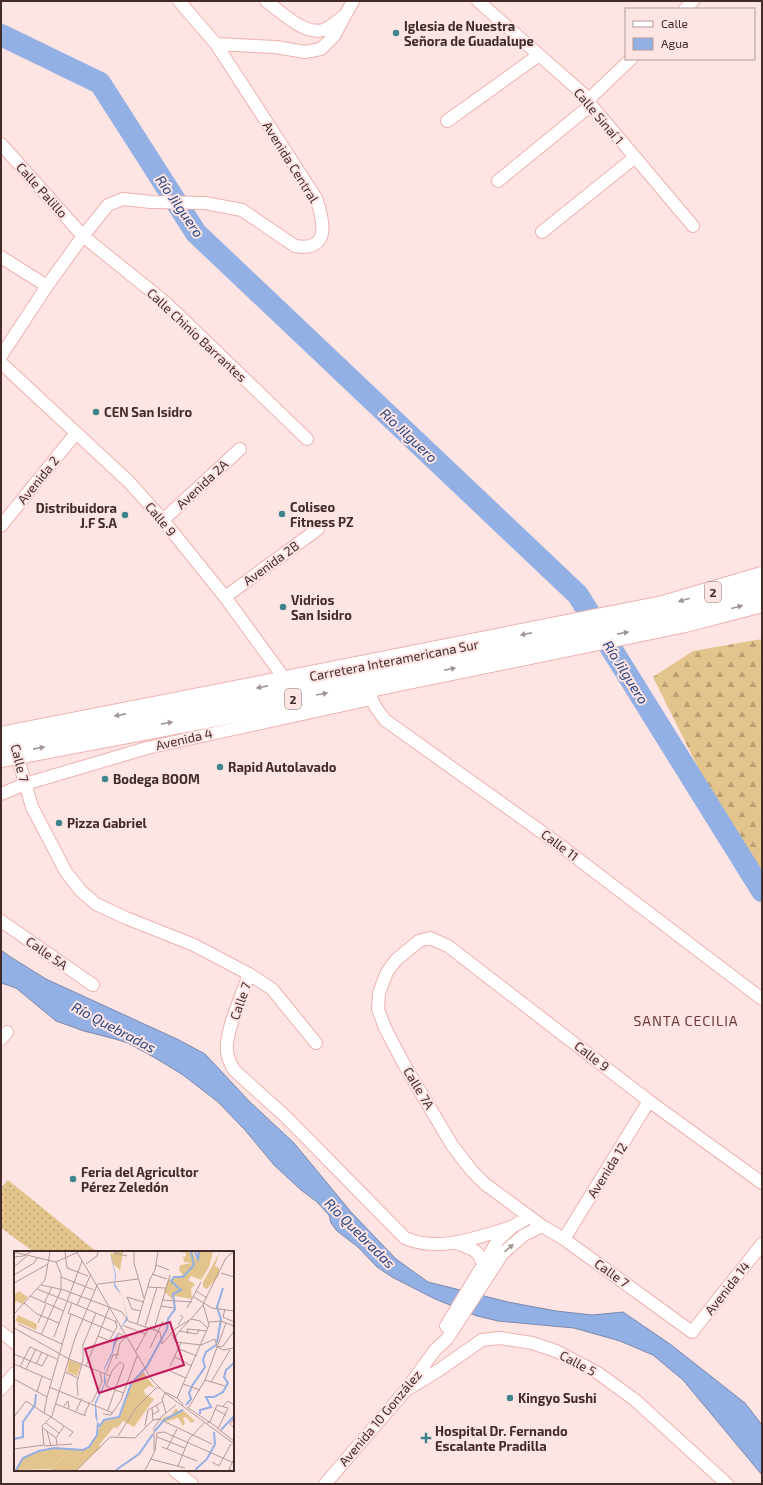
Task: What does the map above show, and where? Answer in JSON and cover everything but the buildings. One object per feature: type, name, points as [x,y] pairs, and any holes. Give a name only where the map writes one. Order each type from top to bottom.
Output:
[{"type":"highway","name":"Carretera Interamericana Sur","points":[[369,684],[564,626],[663,606],[762,578]]},
{"type":"highway","name":"Carretera Interamericana Sur","points":[[8,745],[288,691],[369,684],[685,621],[762,601]]},
{"type":"street","points":[[179,1],[216,44],[276,47],[305,52],[321,49],[334,36],[348,13],[353,1]]},
{"type":"street","points":[[266,1],[298,25],[311,31],[324,30],[348,13]]},
{"type":"street","name":"Calle Sinaí 1","points":[[482,2],[590,102],[634,158],[692,226]]},
{"type":"street","name":"Avenida Central","points":[[1,356],[47,286],[83,236],[108,205],[123,199],[151,202],[205,202],[242,210],[295,246],[305,248],[313,246],[319,241],[323,230],[321,215],[316,198],[216,44]]},
{"type":"street","points":[[447,121],[539,55]]},
{"type":"street","points":[[498,181],[590,102],[630,60]]},
{"type":"street","name":"Calle Palillo","points":[[1,144],[83,236]]},
{"type":"street","points":[[542,232],[634,158]]},
{"type":"street","name":"Calle Chinio Barrantes","points":[[83,236],[166,303],[307,439]]},
{"type":"street","points":[[1,257],[47,286]]},
{"type":"street","name":"Calle 9","points":[[1,363],[129,482],[163,520],[225,596],[288,691]]},
{"type":"street","name":"Avenida 2","points":[[1,526],[76,433]]},
{"type":"street","name":"Avenida 2A","points":[[163,520],[240,448]]},
{"type":"street","name":"Avenida 2B","points":[[225,596],[318,529]]},
{"type":"street","name":"Avenida 4","points":[[1,794],[25,784],[369,684]]},
{"type":"street","name":"Calle 11","points":[[369,684],[376,709],[385,720],[557,843],[762,999]]},
{"type":"street","name":"Calle 7","points":[[8,745],[25,784],[32,807],[66,872],[81,891],[96,904],[126,918],[194,945],[249,974],[228,1034],[226,1046],[228,1060],[234,1070],[286,1117],[405,1238],[414,1242],[426,1244],[456,1244],[512,1227]]},
{"type":"street","name":"Calle 5A","points":[[1,920],[93,985]]},
{"type":"street","name":"Calle 9","points":[[419,941],[430,938],[448,946],[649,1101],[762,1183]]},
{"type":"street","name":"Calle 7A","points":[[419,941],[396,960],[387,972],[379,993],[378,1009],[385,1028],[452,1145],[472,1171],[485,1184],[529,1217]]},
{"type":"street","points":[[249,974],[272,989],[316,1043]]},
{"type":"street","name":"Avenida 12","points":[[564,1239],[649,1101]]},
{"type":"street","name":"Calle 7","points":[[529,1217],[564,1239],[692,1332]]},
{"type":"street","name":"Avenida 10 González","points":[[325,1484],[406,1390],[435,1350],[440,1336],[452,1325],[482,1273],[498,1240],[512,1227],[529,1217]]},
{"type":"street","name":"Avenida 10 González","points":[[482,1273],[524,1235],[542,1226]]},
{"type":"street","name":"Calle 7","points":[[456,1244],[474,1250],[482,1258],[482,1273]]},
{"type":"street","name":"Avenida 14","points":[[692,1332],[762,1244]]},
{"type":"street","points":[[1,1332],[14,1342]]},
{"type":"street","name":"Calle 5","points":[[406,1390],[482,1340],[500,1338],[532,1343],[556,1351],[598,1373],[635,1400],[727,1484]]},
{"type":"street","points":[[1,1389],[14,1373]]},
{"type":"street","points":[[175,1471],[192,1484]]},
{"type":"green space","points":[[762,639],[762,891],[749,870],[653,677],[693,651]]},
{"type":"green space","points":[[8,1180],[96,1251],[33,1251],[1,1228],[1,1188]]},
{"type":"water","name":"Río Quebradas","points":[[1,950],[46,979],[179,1040],[205,1054],[249,1101],[294,1143],[351,1212],[396,1259],[428,1282],[508,1302],[556,1311],[592,1315],[623,1312],[670,1344],[745,1403],[762,1425],[762,1475],[683,1380],[653,1355],[620,1341],[574,1328],[498,1321],[477,1316],[435,1299],[392,1277],[377,1267],[358,1247],[337,1231],[331,1223],[329,1215],[317,1202],[301,1190],[274,1165],[245,1130],[218,1102],[183,1075],[128,1043],[84,1031],[56,1021],[16,988],[1,983]]},
{"type":"waterway","name":"Río Jilguero","points":[[1,35],[100,83],[196,233],[578,595],[762,891]]},
{"type":"place","name":"Iglesia de Nuestra Señora de Guadalupe","points":[[396,33]]},
{"type":"place","name":"CEN San Isidro","points":[[96,412]]},
{"type":"place","name":"Coliseo Fitness PZ","points":[[282,514]]},
{"type":"place","name":"Distribuidora J.F S.A","points":[[125,515]]},
{"type":"place","name":"Vidrios San Isidro","points":[[283,607]]},
{"type":"place","name":"Rapid Autolavado","points":[[220,767]]},
{"type":"place","name":"Bodega BOOM","points":[[105,779]]},
{"type":"place","name":"Pizza Gabriel","points":[[59,823]]},
{"type":"place","name":"Feria del Agricultor Pérez Zeledón","points":[[73,1179]]},
{"type":"place","name":"Kingyo Sushi","points":[[510,1398]]},
{"type":"place","name":"Hospital Dr. Fernando Escalante Pradilla","points":[[426,1438]]},
{"type":"district","name":"SANTA CECILIA","points":[[686,1020]]}]
